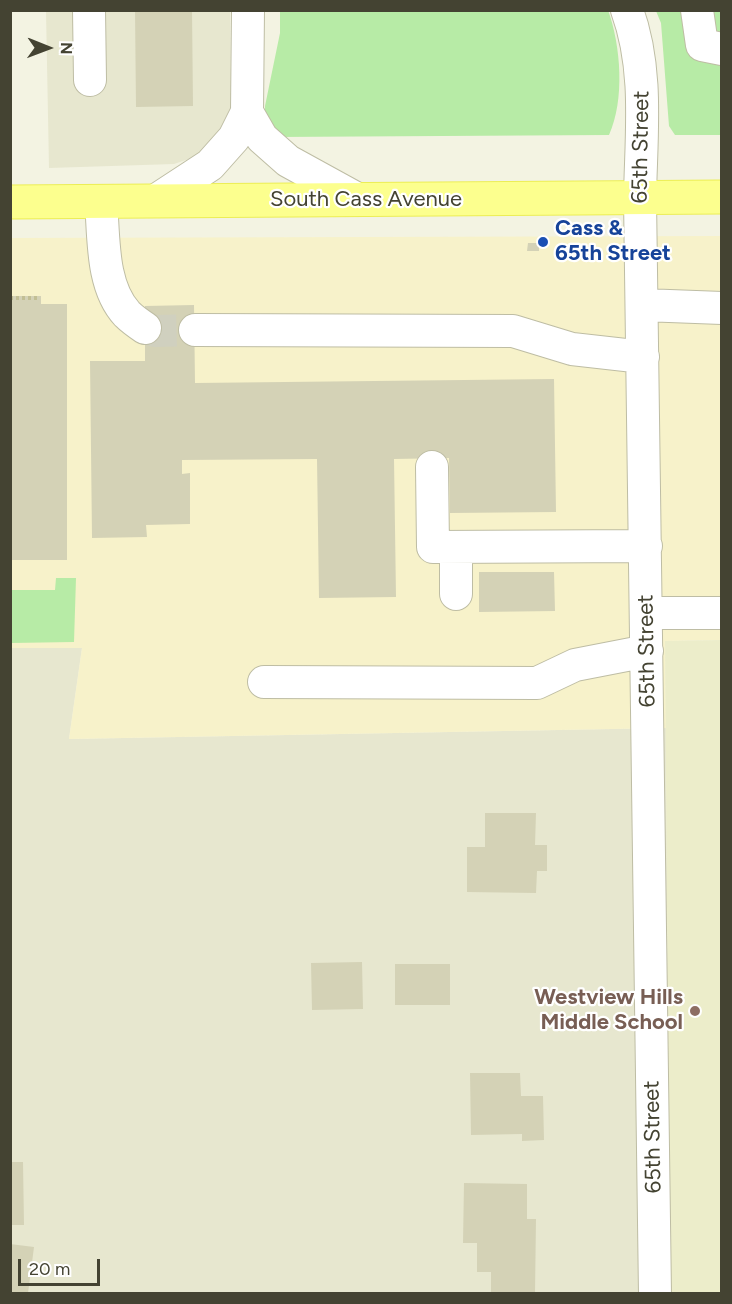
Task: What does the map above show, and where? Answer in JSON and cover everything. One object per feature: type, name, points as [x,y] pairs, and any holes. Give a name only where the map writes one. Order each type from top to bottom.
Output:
[{"type":"main road","name":"South Cass Avenue","points":[[10,202],[722,197]]},
{"type":"street","points":[[89,10],[90,80]]},
{"type":"street","points":[[155,201],[210,165],[234,138],[247,112],[248,10]]},
{"type":"street","name":"65th Street","points":[[627,10],[636,33],[642,72],[640,198],[655,1293]]},
{"type":"street","points":[[697,10],[702,45],[722,49]]},
{"type":"street","points":[[247,112],[262,138],[288,161],[359,200]]},
{"type":"street","points":[[101,202],[105,253],[112,289],[126,313],[145,328]]},
{"type":"street","points":[[643,305],[722,308]]},
{"type":"street","points":[[195,330],[513,331],[572,349],[643,357]]},
{"type":"street","points":[[432,466],[433,547],[646,546]]},
{"type":"street","points":[[456,548],[456,594]]},
{"type":"street","points":[[647,613],[722,613]]},
{"type":"street","points":[[264,682],[537,683],[575,665],[647,651]]},
{"type":"path","points":[[10,298],[39,298]]},
{"type":"shaded area","points":[[46,11],[230,11],[231,122],[198,156],[174,164],[49,168]]},
{"type":"shaded area","points":[[721,236],[721,640],[665,641],[666,728],[69,739],[82,648],[11,648],[11,238]]},
{"type":"shaded area","name":"Westview Hills Middle School","points":[[721,640],[721,1293],[670,1293],[665,641]]},
{"type":"shaded area","points":[[10,648],[82,648],[69,739],[666,728],[670,1293],[11,1293]]},
{"type":"green space","points":[[608,10],[616,40],[619,73],[617,106],[609,135],[275,137],[265,121],[265,106],[280,33],[280,11]]},
{"type":"green space","points":[[656,11],[721,11],[721,135],[675,135],[669,126],[661,23]]},
{"type":"green space","points":[[56,578],[76,578],[74,642],[11,643],[11,590],[55,590]]},
{"type":"building","points":[[135,10],[192,10],[193,106],[136,107]]},
{"type":"building","points":[[528,243],[539,243],[539,251],[527,251]]},
{"type":"building","points":[[10,296],[41,296],[41,304],[67,304],[67,560],[10,560]]},
{"type":"building","points":[[194,305],[195,383],[554,379],[556,512],[450,513],[449,458],[394,459],[396,597],[319,598],[317,459],[182,460],[182,474],[190,473],[190,524],[146,525],[147,537],[92,538],[90,361],[145,361],[145,306]]},
{"type":"building","points":[[479,572],[554,572],[555,611],[479,612]]},
{"type":"building","points":[[485,813],[536,813],[535,845],[547,845],[547,871],[537,871],[536,893],[467,892],[467,847],[485,847]]},
{"type":"building","points":[[362,962],[363,1009],[312,1010],[311,963]]},
{"type":"building","points":[[395,964],[450,964],[450,1005],[395,1005]]},
{"type":"building","points":[[470,1073],[520,1073],[521,1096],[543,1096],[544,1140],[522,1141],[522,1134],[471,1135]]},
{"type":"building","points":[[10,1162],[23,1162],[24,1225],[10,1225]]},
{"type":"building","points":[[464,1183],[527,1184],[527,1219],[536,1219],[535,1293],[491,1292],[491,1272],[477,1272],[477,1243],[463,1243]]},
{"type":"building","points":[[10,1244],[34,1247],[28,1293],[10,1294]]},
{"type":"tunnel","points":[[145,328],[155,331],[195,330]]},
{"type":"place","name":"Cass & 65th Street","points":[[543,242]]},
{"type":"place","name":"Westview Hills Middle School","points":[[695,1011]]}]
